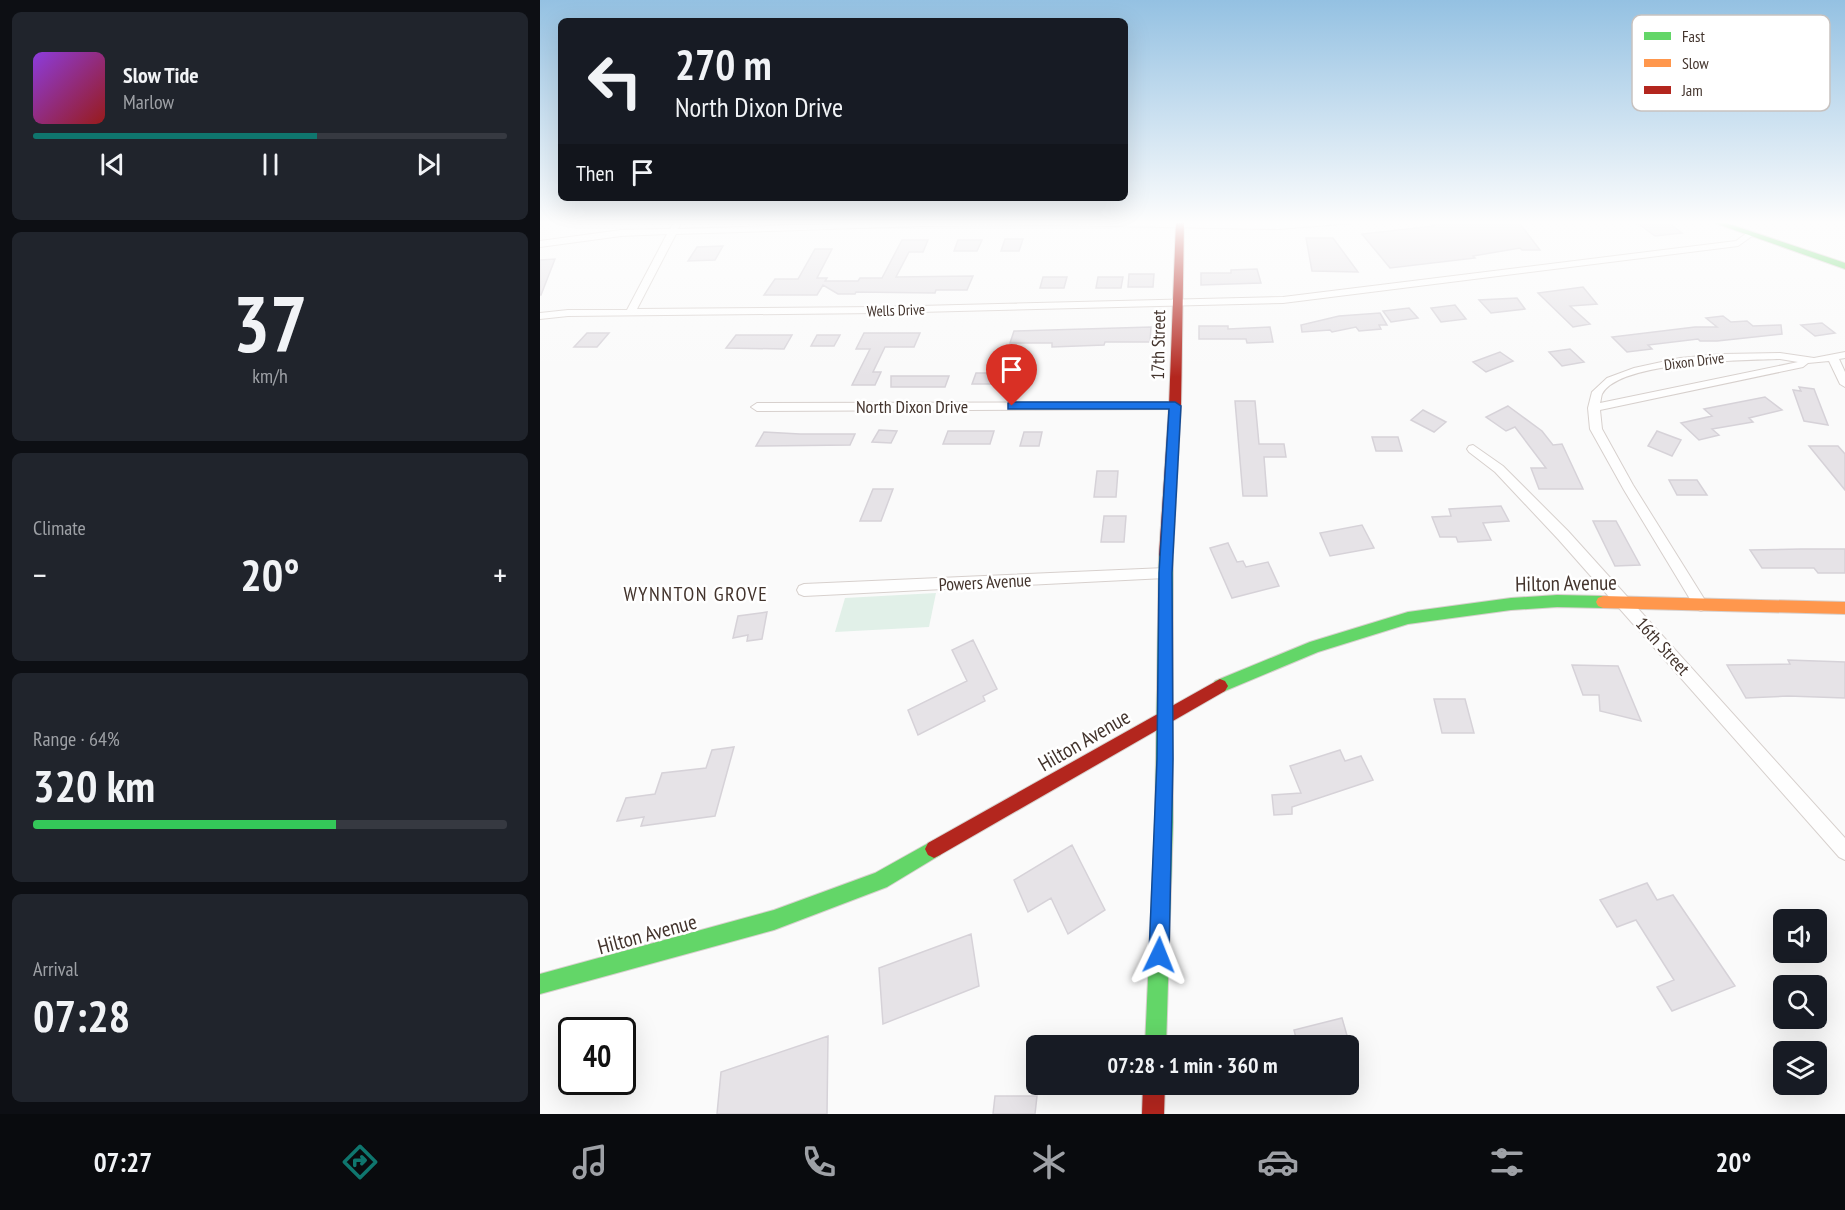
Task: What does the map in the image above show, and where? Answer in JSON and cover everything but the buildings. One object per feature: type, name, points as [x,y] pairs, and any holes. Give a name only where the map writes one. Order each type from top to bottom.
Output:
[{"type":"street","points":[[630,313],[651,273]]},
{"type":"street","name":"17th Street","points":[[1155,1035],[1166,717],[1166,573],[1175,406],[1178,273]]},
{"type":"street","name":"Wells Drive","points":[[540,316],[1283,300],[1507,273]]},
{"type":"street","name":"Dixon Drive","points":[[1814,361],[1780,356],[1723,357],[1670,363],[1638,370],[1611,380],[1597,393],[1594,408],[1839,357]]},
{"type":"street","points":[[1839,357],[1845,384]]},
{"type":"street","name":"North Dixon Drive","points":[[757,407],[1175,406]]},
{"type":"street","points":[[1594,408],[1596,429],[1628,487],[1701,605]]},
{"type":"street","name":"16th Street","points":[[1473,449],[1499,469],[1624,602],[1845,851]]},
{"type":"street","name":"Powers Avenue","points":[[804,590],[1166,573]]},
{"type":"street","name":"Hilton Avenue","points":[[540,984],[774,920],[880,880],[1221,686],[1315,647],[1408,618],[1511,604],[1557,601],[1845,609]]},
{"type":"street","points":[[1153,1114],[1154,1095]]},
{"type":"shaded area","points":[[936,593],[929,627],[835,632],[845,598]]},
{"type":"traffic: fast","points":[[1155,1035],[1164,822],[1166,555]]},
{"type":"traffic: fast","points":[[1220,686],[1315,647],[1408,618],[1511,604],[1557,601],[1603,602]]},
{"type":"traffic: fast","points":[[540,984],[774,920],[880,880],[934,849]]},
{"type":"traffic: slow","points":[[1603,602],[1845,608]]},
{"type":"traffic: jam","points":[[1166,555],[1175,406],[1179,273]]},
{"type":"traffic: jam","points":[[934,849],[1220,686]]},
{"type":"traffic: jam","points":[[1153,1114],[1154,1095]]},
{"type":"district","name":"WYNNTON GROVE","points":[[696,594]]},
{"type":"route","points":[[1012,406],[1175,406],[1166,573],[1165,759],[1159,955]]}]
